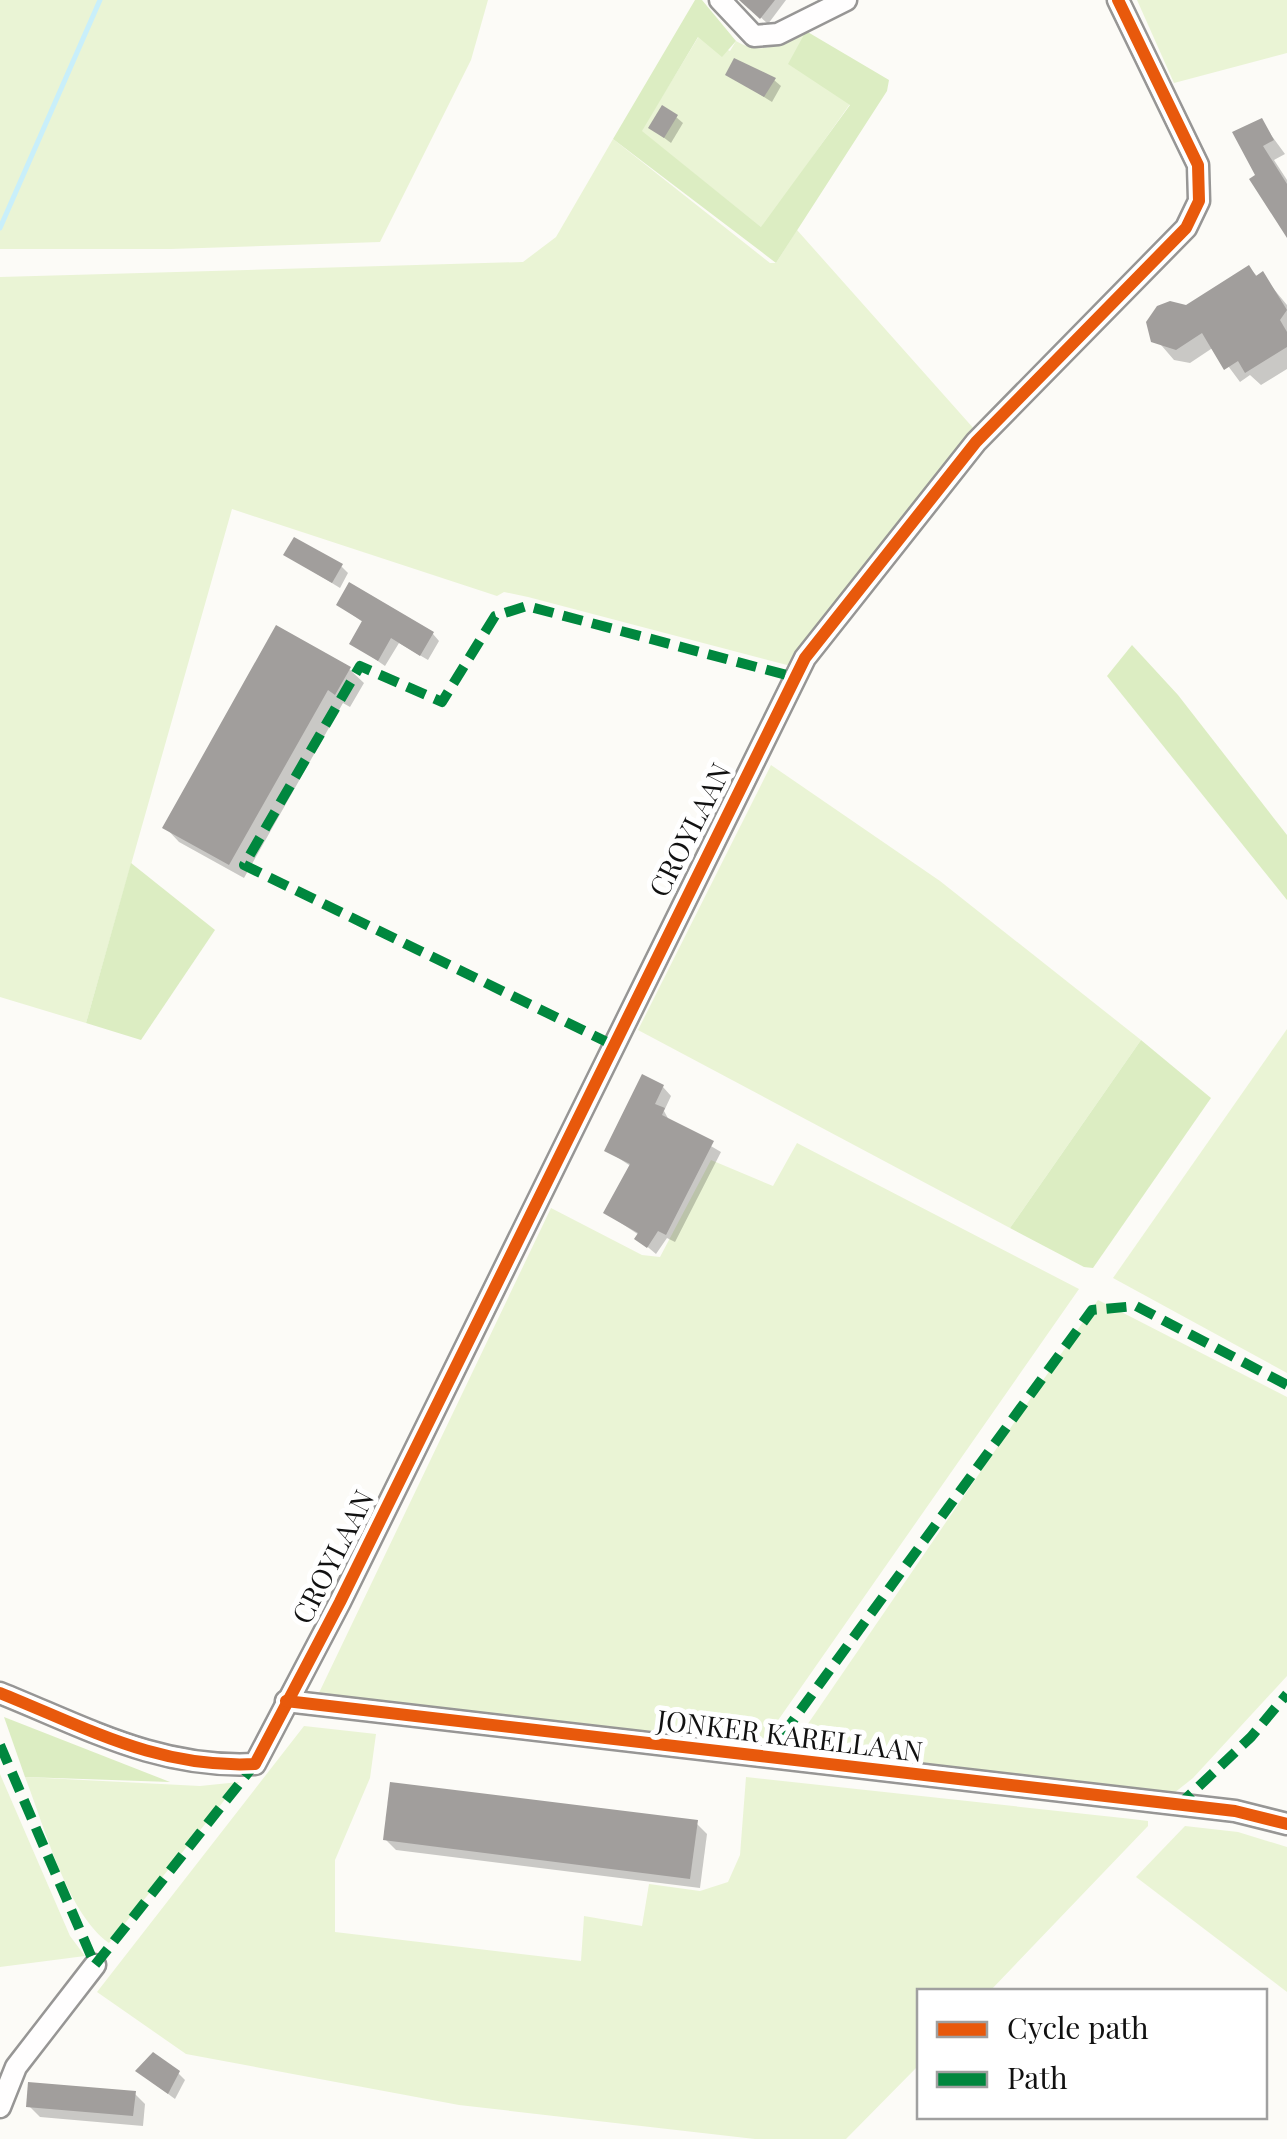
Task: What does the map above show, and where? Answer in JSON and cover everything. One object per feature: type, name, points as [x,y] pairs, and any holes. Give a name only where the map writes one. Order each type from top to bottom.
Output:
[{"type":"street","points":[[720,0],[754,36],[778,34],[846,0]]},
{"type":"street","name":"CROYLAAN","points":[[0,1694],[161,1758],[214,1766],[255,1764],[340,1602],[805,658],[976,442],[1186,228],[1199,201],[1198,165],[1118,0]]},
{"type":"street","name":"JONKER KARELLAAN","points":[[286,1700],[1235,1811],[1287,1824]]},
{"type":"street","points":[[0,2107],[16,2067],[96,1965]]},
{"type":"green space","points":[[0,0],[488,0],[471,60],[380,242],[171,249],[0,249]]},
{"type":"green space","points":[[695,0],[702,0],[736,41],[722,57],[698,37],[642,131],[761,227],[850,105],[788,64],[806,31],[889,80],[887,91],[776,263],[613,139]]},
{"type":"green space","points":[[1137,0],[1287,0],[1287,53],[1174,83]]},
{"type":"green space","points":[[806,31],[850,104],[762,228],[641,131],[699,36],[730,51],[736,41],[763,48]]},
{"type":"green space","points":[[613,139],[770,263],[776,263],[797,230],[975,430],[794,664],[787,665],[528,597],[504,592],[497,596],[232,509],[86,1023],[0,997],[0,277],[523,262],[556,237]]},
{"type":"green space","points":[[1132,645],[1178,695],[1287,835],[1287,900],[1107,676]]},
{"type":"green space","points":[[771,765],[940,881],[1141,1040],[1010,1228],[638,1030]]},
{"type":"green space","points":[[131,863],[215,930],[141,1040],[86,1023]]},
{"type":"green space","points":[[1287,1029],[1287,1373],[1113,1278]]},
{"type":"green space","points":[[1141,1040],[1211,1098],[1093,1268],[1084,1267],[1010,1228]]},
{"type":"green space","points":[[797,1143],[1079,1289],[758,1749],[317,1697],[551,1208],[642,1255],[660,1257],[711,1160],[773,1186]]},
{"type":"green space","points":[[1098,1300],[1287,1397],[1287,1676],[1193,1778],[1169,1797],[788,1753]]},
{"type":"green space","points":[[4,1717],[170,1782],[25,1777]]},
{"type":"green space","points":[[304,1726],[376,1734],[370,1778],[335,1860],[335,1932],[581,1961],[584,1916],[642,1926],[649,1884],[700,1891],[728,1882],[740,1855],[746,1777],[1148,1821],[1148,1826],[992,1989],[917,1989],[917,2067],[846,2139],[755,2139],[459,2105],[186,2054],[97,1992]]},
{"type":"green space","points":[[0,1774],[70,1936],[85,1956],[0,1967]]},
{"type":"green space","points":[[25,1777],[200,1786],[239,1782],[109,1943],[94,1929],[69,1890]]},
{"type":"green space","points":[[1185,1826],[1238,1832],[1287,1847],[1287,1992],[1136,1877]]},
{"type":"building","points":[[739,0],[775,0],[760,19]]},
{"type":"building","points":[[734,58],[776,78],[764,97],[725,75]]},
{"type":"building","points":[[662,105],[678,115],[664,138],[648,128]]},
{"type":"building","points":[[1262,118],[1274,140],[1263,146],[1287,184],[1287,238],[1249,179],[1255,175],[1232,132]]},
{"type":"building","points":[[1249,265],[1256,276],[1263,271],[1287,310],[1280,320],[1287,332],[1287,347],[1245,373],[1238,361],[1224,370],[1202,333],[1176,350],[1151,342],[1146,322],[1157,306],[1170,301],[1186,305]]},
{"type":"building","points":[[294,537],[343,564],[332,583],[283,555]]},
{"type":"building","points":[[349,582],[434,632],[420,656],[391,638],[378,661],[349,644],[362,621],[336,605]]},
{"type":"building","points":[[276,625],[351,667],[335,695],[328,690],[229,865],[162,828]]},
{"type":"building","points":[[642,1074],[664,1085],[655,1104],[665,1108],[662,1115],[714,1141],[666,1235],[658,1231],[647,1248],[634,1239],[638,1233],[603,1213],[630,1164],[604,1151]]},
{"type":"building","points":[[390,1782],[698,1820],[690,1879],[383,1840]]},
{"type":"building","points":[[153,2052],[180,2071],[168,2094],[135,2071]]},
{"type":"building","points":[[28,2082],[136,2091],[133,2116],[26,2107]]},
{"type":"waterway","points":[[0,228],[100,0]]},
{"type":"marked path","points":[[611,1044],[244,865],[360,666],[442,702],[495,616],[527,606],[794,677]]},
{"type":"marked path","points":[[765,1759],[1092,1310],[1136,1306],[1287,1385]]},
{"type":"marked path","points":[[1177,1807],[1251,1737],[1287,1694]]},
{"type":"marked path","points":[[0,1745],[95,1965],[255,1764]]},
{"type":"cycle path","points":[[0,1693],[155,1753],[220,1764],[255,1764],[340,1602],[805,658],[976,442],[1186,228],[1199,201],[1198,165],[1118,0]]},
{"type":"cycle path","points":[[286,1701],[1235,1811],[1287,1824]]}]
